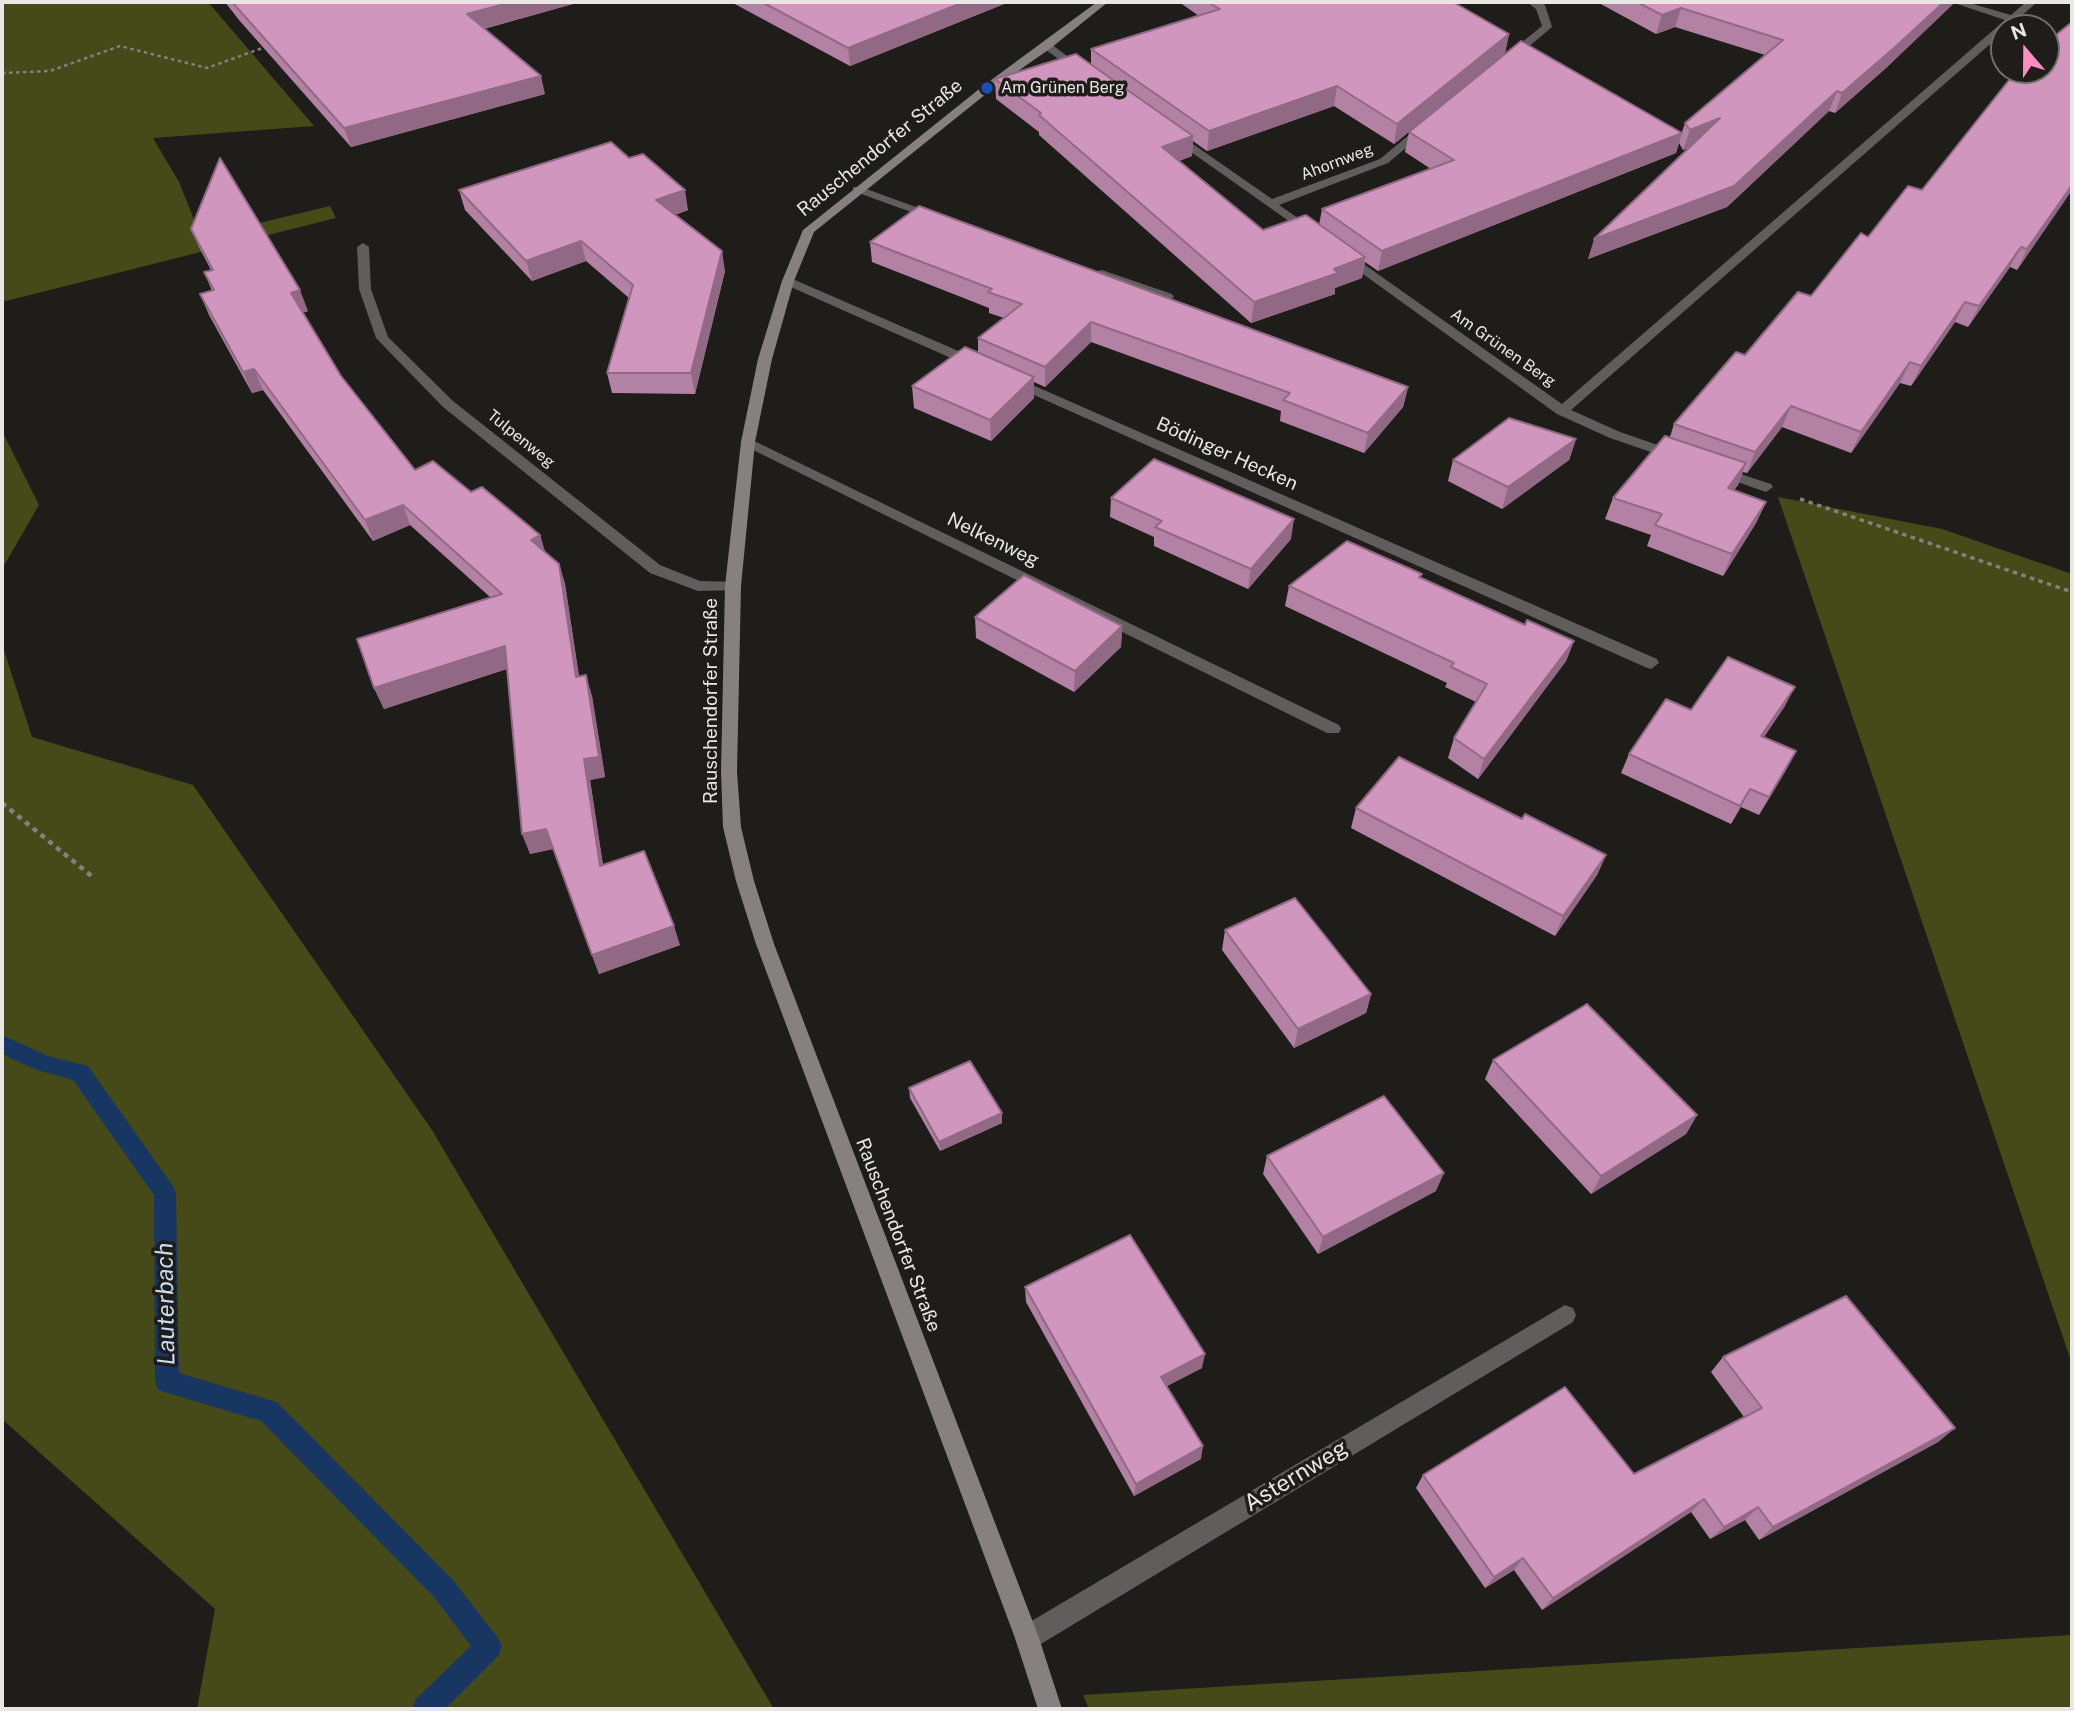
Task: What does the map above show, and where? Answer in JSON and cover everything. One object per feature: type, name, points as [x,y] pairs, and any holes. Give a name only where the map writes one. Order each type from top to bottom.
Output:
[{"type":"street","name":"Rauschendorfer Straße","points":[[1049,1709],[1027,1638],[765,944],[745,881],[732,827],[729,772],[733,586],[748,442],[765,359],[788,281],[809,230],[857,189],[987,88],[1103,2]]},
{"type":"street","points":[[1496,69],[1547,27],[1541,8],[1532,2]]},
{"type":"street","points":[[1956,2],[1996,14]]},
{"type":"street","name":"Am Grünen Berg","points":[[2019,14],[2032,2]]},
{"type":"street","name":"Am Grünen Berg","points":[[1562,411],[1990,39]]},
{"type":"street","points":[[1047,46],[1092,78]]},
{"type":"street","name":"Ahornweg","points":[[1270,204],[1384,160],[1435,119]]},
{"type":"street","points":[[1159,125],[1326,243]]},
{"type":"street","points":[[857,189],[948,221]]},
{"type":"street","name":"Tulpenweg","points":[[363,247],[365,289],[382,338],[448,404],[655,569],[698,586],[733,586]]},
{"type":"street","name":"Am Grünen Berg","points":[[1338,251],[1562,411],[1615,435],[1766,487]]},
{"type":"street","points":[[1090,270],[1168,297]]},
{"type":"street","name":"Bödinger Hecken","points":[[788,281],[1651,663]]},
{"type":"street","name":"Nelkenweg","points":[[748,442],[1334,729]]},
{"type":"street","name":"Asternweg","points":[[1027,1638],[1565,1315]]},
{"type":"path","points":[[2,73],[50,71],[120,46],[206,68],[270,45]]},
{"type":"path","points":[[1766,487],[2072,592]]},
{"type":"path","points":[[2,803],[93,878]]},
{"type":"green space","points":[[2,2],[208,2],[314,126],[153,138],[179,182],[201,237],[330,206],[336,218],[2,302]]},
{"type":"green space","points":[[2,431],[39,505],[2,569]]},
{"type":"green space","points":[[1778,497],[1942,529],[2072,574],[2072,1364]]},
{"type":"green space","points":[[2,644],[32,737],[193,785],[432,1130],[774,1709],[197,1709],[215,1609],[2,1419]]},
{"type":"green space","points":[[2072,1635],[2072,1709],[1089,1709],[1083,1695]]},
{"type":"building","points":[[232,2],[512,2],[467,14],[541,76],[344,128]]},
{"type":"building","points":[[762,2],[964,2],[848,48]]},
{"type":"building","points":[[1208,2],[1453,2],[1509,34],[1397,124],[1337,86],[1209,131],[1091,49],[1220,9]]},
{"type":"building","points":[[1637,2],[1944,2],[1842,93],[1837,91],[1734,186],[1594,239],[1720,118],[1690,130],[1685,123],[1783,40],[1681,8],[1662,15]]},
{"type":"building","points":[[2072,22],[2072,185],[2027,249],[2021,247],[1979,306],[1965,302],[1921,366],[1910,362],[1861,432],[1791,406],[1755,452],[1674,424],[1736,352],[1745,355],[1798,292],[1811,296],[1861,233],[1868,237],[1908,186],[1922,190],[2006,84],[2060,84],[2060,32]]},
{"type":"building","points":[[1521,41],[1682,133],[1382,251],[1322,209],[1454,160],[1409,132]]},
{"type":"building","points":[[1076,54],[1193,136],[1162,147],[1263,230],[1306,215],[1365,257],[1334,269],[1338,273],[1254,302],[1039,115],[1041,113],[995,79]]},
{"type":"building","points":[[611,142],[629,158],[643,154],[685,190],[656,200],[722,251],[691,373],[607,373],[633,285],[581,241],[526,261],[459,190]]},
{"type":"building","points":[[220,158],[300,290],[291,293],[341,376],[415,470],[433,461],[471,492],[482,487],[540,535],[531,540],[559,564],[576,677],[586,675],[599,757],[584,759],[600,866],[644,851],[674,926],[592,955],[546,829],[522,834],[505,646],[374,688],[357,639],[502,594],[403,505],[365,520],[254,369],[243,372],[200,294],[214,290],[204,272],[213,270],[191,229]]},
{"type":"building","points":[[919,206],[1408,387],[1368,433],[1283,400],[1290,393],[1091,322],[1045,367],[978,338],[1022,304],[988,292],[992,289],[870,242]]},
{"type":"building","points":[[965,347],[1034,377],[990,420],[912,386]]},
{"type":"building","points":[[1509,418],[1576,439],[1508,487],[1453,460]]},
{"type":"building","points":[[1665,436],[1746,463],[1728,488],[1766,502],[1732,554],[1655,525],[1662,514],[1613,498]]},
{"type":"building","points":[[1154,459],[1294,519],[1251,569],[1155,527],[1162,521],[1111,498]]},
{"type":"building","points":[[1347,541],[1422,574],[1419,577],[1525,625],[1527,620],[1574,641],[1484,759],[1454,738],[1487,684],[1451,667],[1454,663],[1289,586]]},
{"type":"building","points":[[1024,575],[1122,626],[1075,671],[975,617]]},
{"type":"building","points":[[1728,657],[1795,687],[1761,736],[1796,751],[1769,797],[1750,789],[1740,806],[1629,754],[1666,699],[1691,710]]},
{"type":"building","points":[[1399,757],[1522,819],[1525,814],[1606,855],[1563,916],[1356,808]]},
{"type":"building","points":[[1295,898],[1371,994],[1298,1029],[1225,930]]},
{"type":"building","points":[[1587,1004],[1697,1115],[1601,1176],[1493,1060]]},
{"type":"building","points":[[970,1061],[1002,1113],[939,1142],[909,1088]]},
{"type":"building","points":[[1384,1096],[1444,1173],[1323,1237],[1267,1156]]},
{"type":"building","points":[[1130,1235],[1205,1354],[1161,1377],[1203,1446],[1136,1484],[1025,1287]]},
{"type":"building","points":[[1846,1296],[1955,1428],[1773,1527],[1758,1507],[1724,1527],[1704,1499],[1553,1598],[1523,1558],[1494,1577],[1423,1475],[1565,1387],[1634,1474],[1762,1408],[1723,1357]]},
{"type":"waterway","name":"Lauterbach","points":[[2,1044],[45,1064],[80,1072],[165,1193],[167,1382],[268,1411],[444,1589],[489,1647],[426,1709]]},
{"type":"place","name":"Am Grünen Berg","points":[[987,88]]}]
